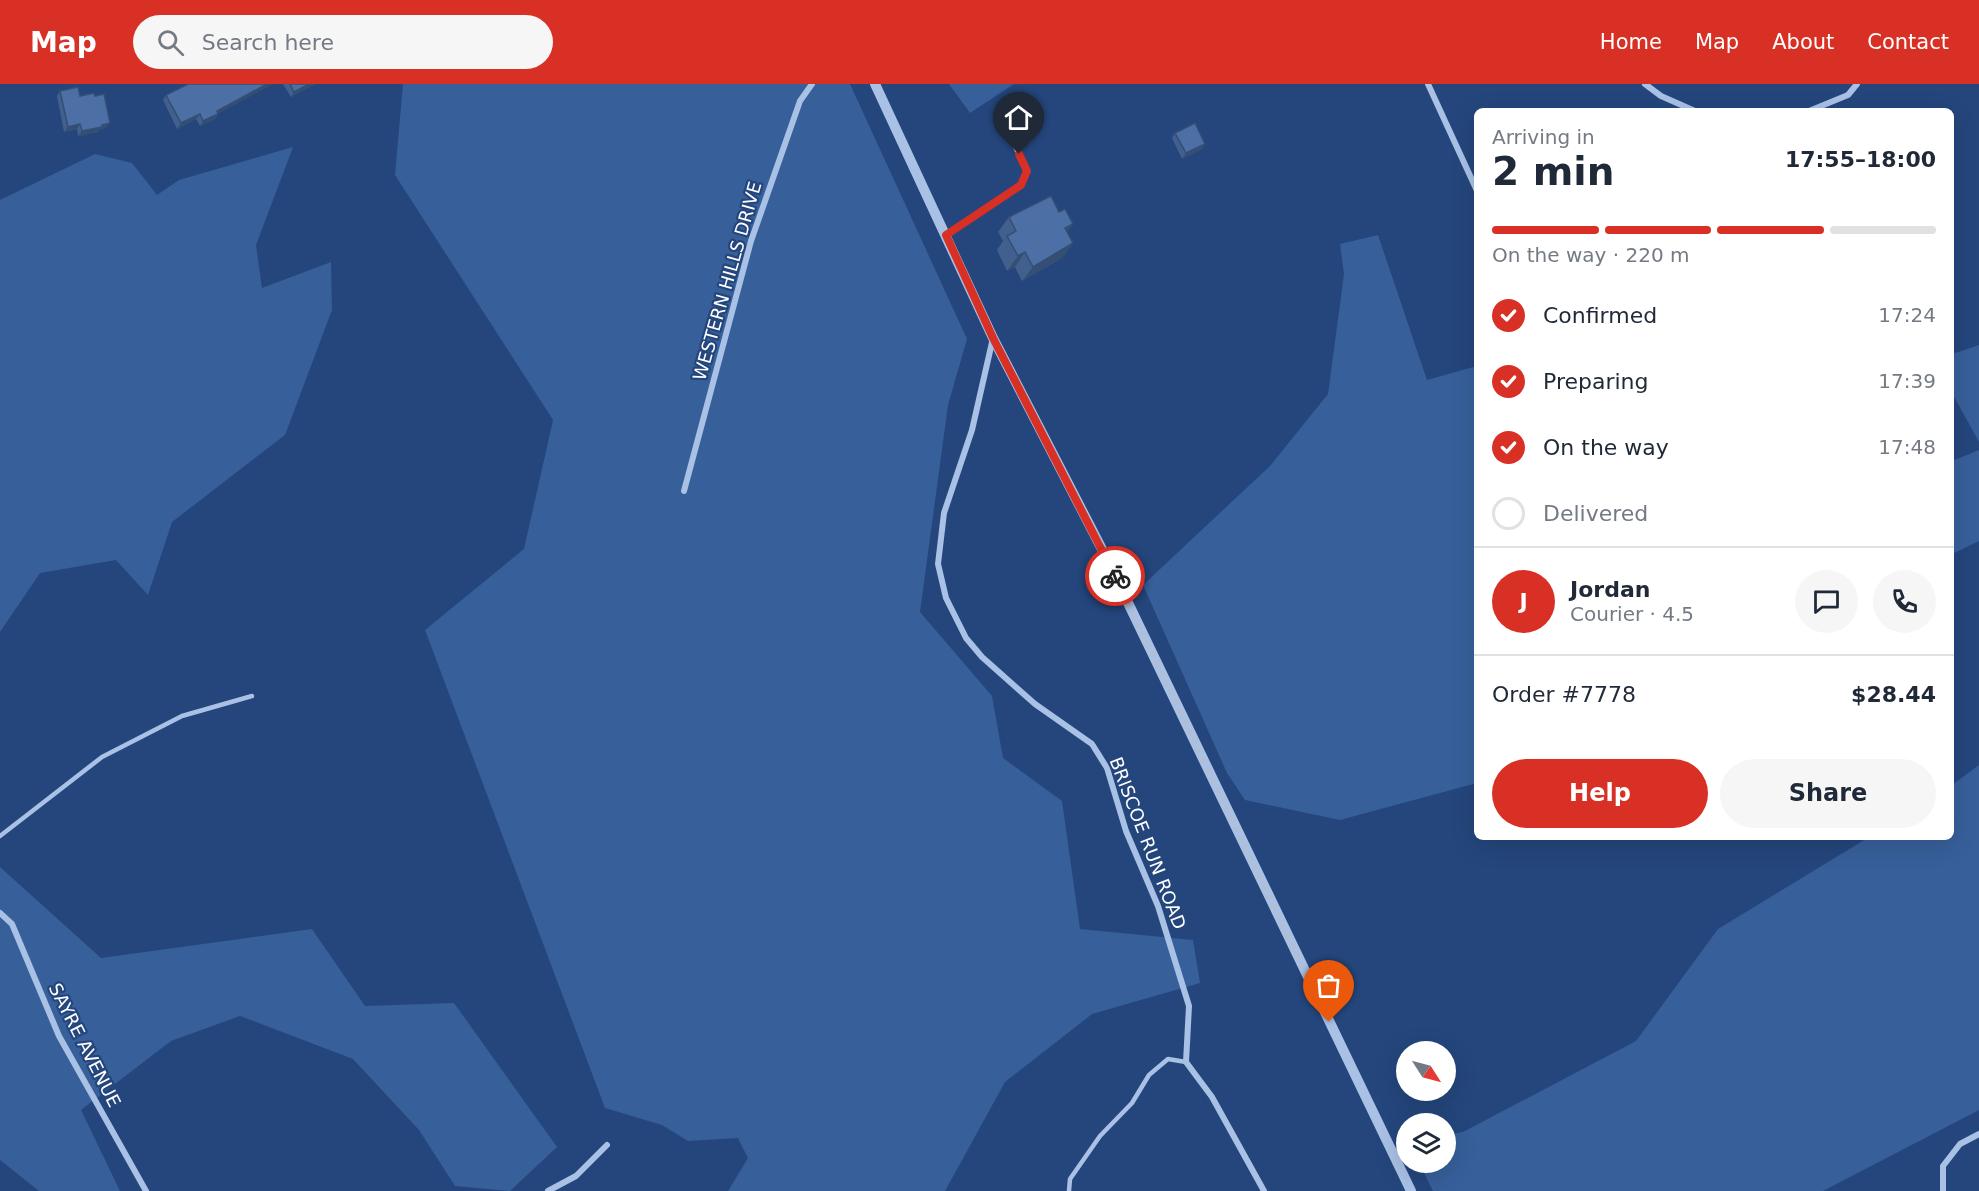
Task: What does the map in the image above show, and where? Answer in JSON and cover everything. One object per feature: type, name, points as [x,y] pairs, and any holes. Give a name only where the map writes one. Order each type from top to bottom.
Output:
[{"type":"street","name":"WESTERN HILLS DRIVE","points":[[684,492],[751,241],[800,101],[812,84]]},
{"type":"street","points":[[874,84],[993,338],[1106,557],[1411,1191]]},
{"type":"street","points":[[1428,84],[1474,184]]},
{"type":"street","points":[[1645,84],[1661,96],[1688,108]]},
{"type":"street","points":[[1816,108],[1848,95],[1857,84]]},
{"type":"street","points":[[946,235],[1021,185],[1027,171],[1003,119]]},
{"type":"street","name":"BRISCOE RUN ROAD","points":[[993,338],[972,430],[944,513],[938,564],[946,598],[966,638],[982,657],[1035,704],[1092,744],[1107,768],[1126,831],[1158,906],[1189,1006],[1186,1062]]},
{"type":"street","name":"SAYRE AVENUE","points":[[0,913],[12,924],[59,1036],[146,1191]]},
{"type":"street","points":[[1186,1062],[1212,1097],[1264,1191]]},
{"type":"street","points":[[1943,1191],[1943,1166],[1960,1144],[1979,1134]]},
{"type":"street","points":[[548,1191],[576,1176],[607,1145]]},
{"type":"lane","points":[[0,836],[102,757],[182,716],[252,696]]},
{"type":"lane","points":[[1069,1191],[1070,1179],[1100,1136],[1132,1103],[1149,1075],[1168,1059],[1186,1062]]},
{"type":"shaded area","points":[[403,84],[850,84],[967,339],[948,405],[920,612],[992,696],[1003,758],[1062,801],[1080,929],[1193,940],[1200,983],[1092,1014],[1005,1082],[945,1191],[728,1191],[748,1158],[738,1138],[688,1141],[662,1125],[605,1108],[425,630],[524,549],[553,420],[395,175]]},
{"type":"shaded area","points":[[949,84],[1014,84],[970,113]]},
{"type":"shaded area","points":[[293,147],[256,245],[262,288],[331,262],[332,310],[285,435],[172,522],[148,595],[116,560],[40,573],[0,632],[0,200],[95,154],[132,163],[157,195],[179,180]]},
{"type":"shaded area","points":[[1378,235],[1427,380],[1474,367],[1474,784],[1340,820],[1245,800],[1227,773],[1143,585],[1270,466],[1328,394],[1344,274],[1340,244]]},
{"type":"shaded area","points":[[1979,345],[1979,442],[1954,397],[1954,353]]},
{"type":"shaded area","points":[[1979,450],[1979,541],[1954,553],[1954,460]]},
{"type":"shaded area","points":[[1979,765],[1979,1110],[1823,1191],[1433,1191],[1424,1173],[1456,1173],[1456,1133],[1463,1132],[1636,1041],[1718,929],[1864,840],[1954,840],[1954,784]]},
{"type":"shaded area","points":[[0,867],[101,958],[312,929],[365,1006],[454,1003],[557,1147],[510,1191],[455,1186],[419,1130],[353,1059],[240,1016],[171,1041],[81,1110],[120,1191],[39,1191],[0,1160]]},
{"type":"building","points":[[188,84],[267,84],[203,121],[200,114],[181,123],[166,95]]},
{"type":"building","points":[[290,84],[309,84],[294,92]]},
{"type":"building","points":[[78,87],[80,96],[94,93],[95,96],[104,94],[110,123],[82,131],[80,124],[68,127],[60,91]]},
{"type":"building","points":[[1195,123],[1205,144],[1186,153],[1175,133]]},
{"type":"building","points":[[1051,196],[1059,212],[1065,209],[1073,224],[1065,228],[1073,243],[1033,267],[1025,252],[1018,256],[1007,236],[1016,231],[1009,217]]},
{"type":"way so far","points":[[1115,576],[1329,1022]]},
{"type":"route","points":[[1019,154],[1027,171],[1021,185],[946,235],[993,338],[1115,576]]}]
